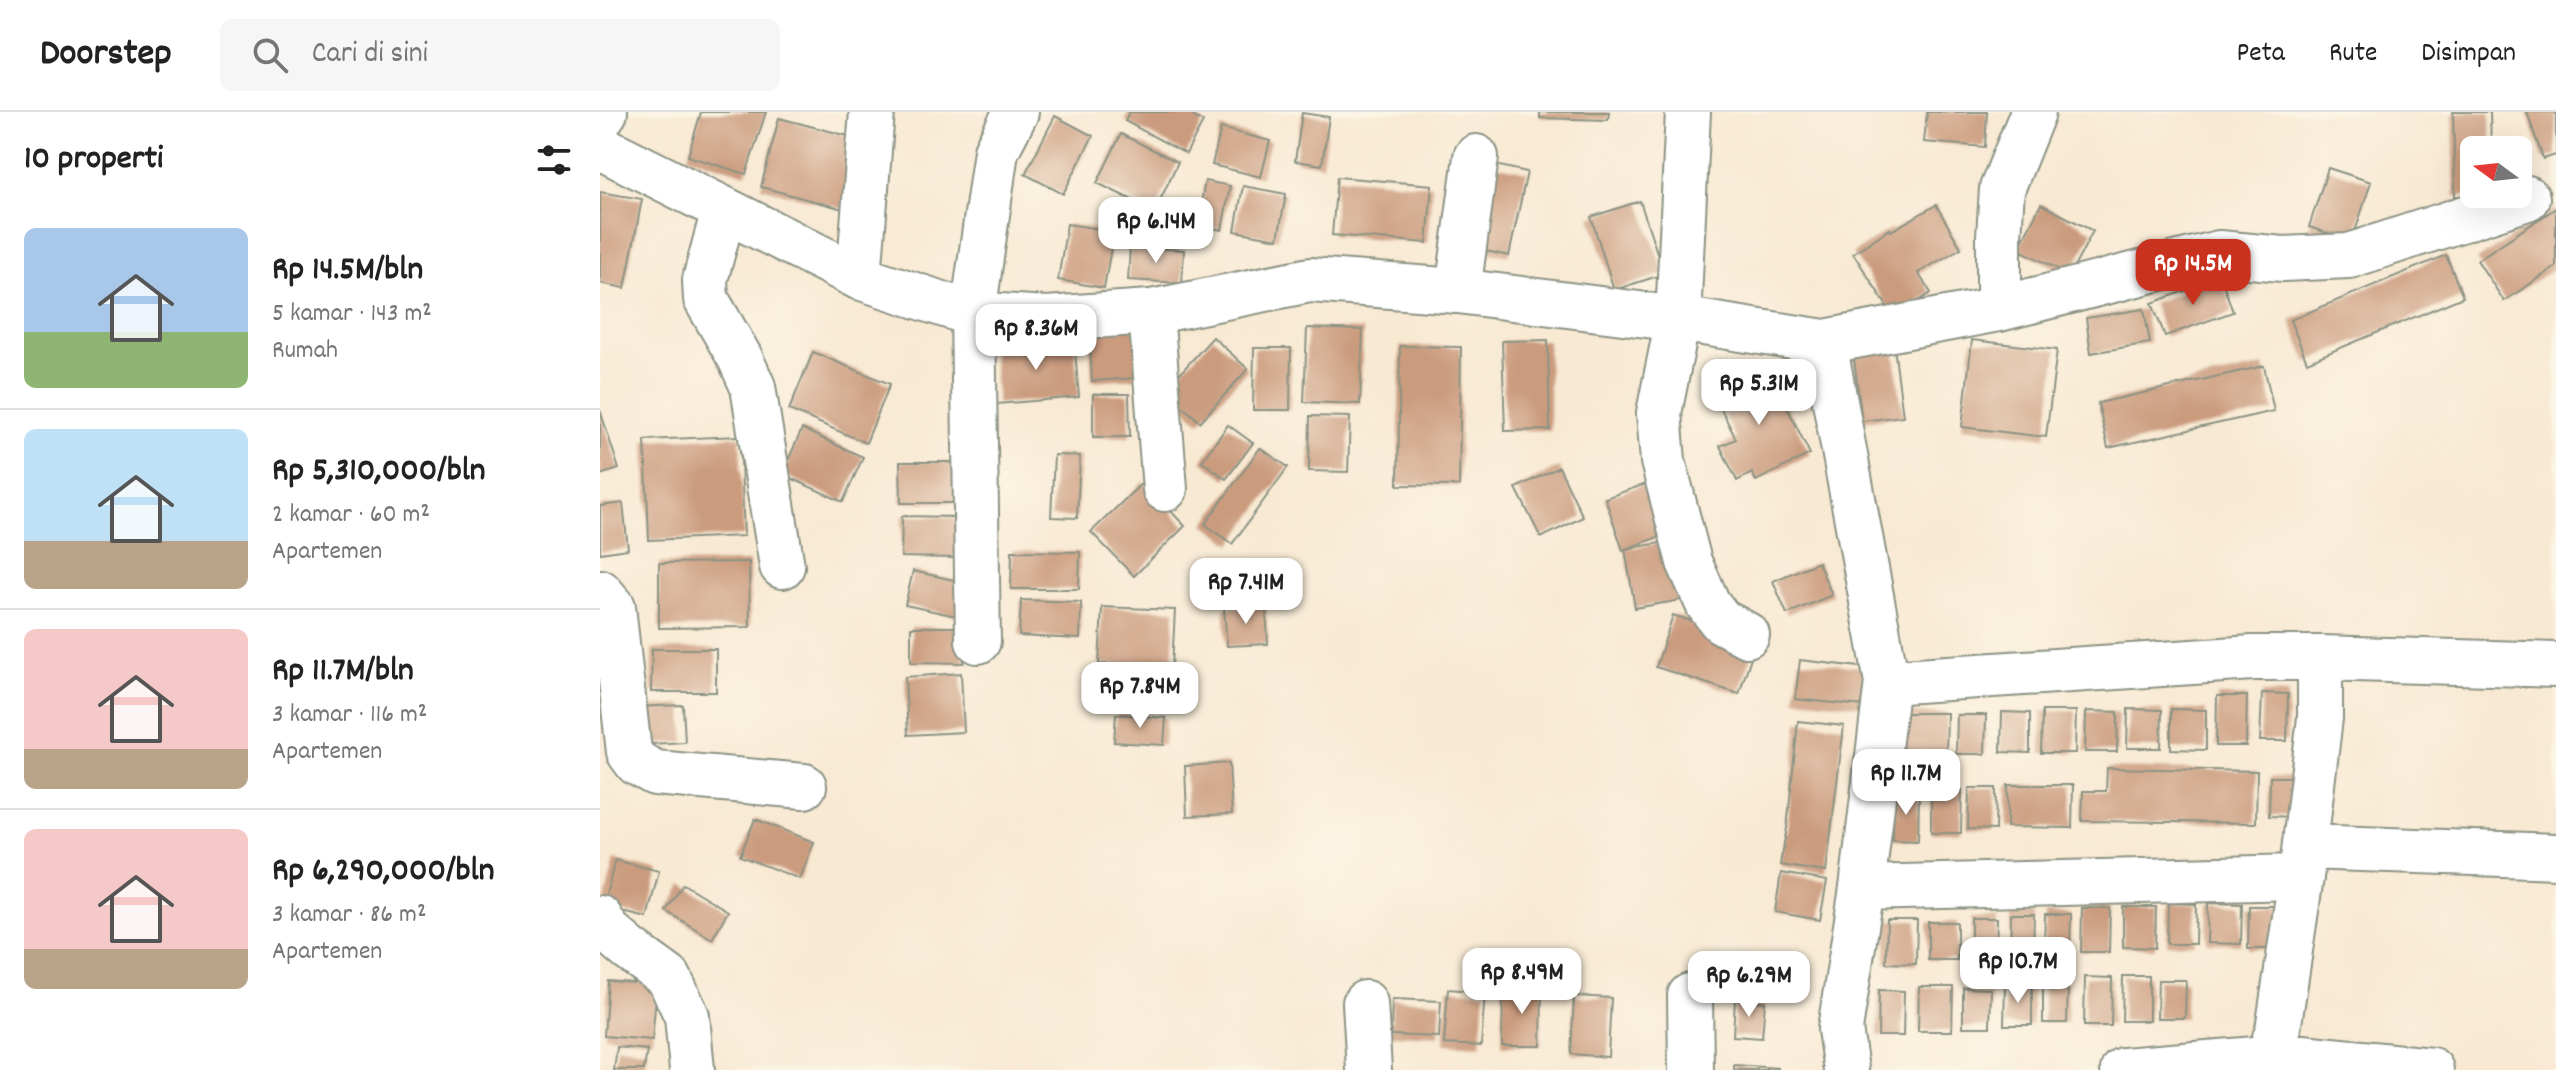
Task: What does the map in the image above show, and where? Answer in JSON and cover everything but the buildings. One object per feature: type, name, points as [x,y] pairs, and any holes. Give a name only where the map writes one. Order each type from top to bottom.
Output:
[{"type":"street","points":[[600,119],[605,112]]},
{"type":"street","points":[[859,277],[872,112]]},
{"type":"street","points":[[978,641],[973,314],[996,151],[1016,112]]},
{"type":"street","points":[[1688,112],[1678,319],[1659,413],[1663,461],[1689,562],[1708,604],[1721,621],[1747,635]]},
{"type":"street","points":[[1999,309],[2002,189],[2033,112]]},
{"type":"street","points":[[600,147],[859,277],[973,314],[1046,319],[1151,312],[1310,280],[1458,291],[1678,319],[1824,342],[1999,309],[2219,253],[2283,259],[2349,256],[2496,208]]},
{"type":"street","points":[[1458,291],[1476,157]]},
{"type":"street","points":[[724,210],[705,280],[706,299],[753,387],[782,566]]},
{"type":"street","points":[[1151,312],[1165,489]]},
{"type":"street","points":[[1824,342],[1887,682],[1862,888],[1840,1029],[1846,1070]]},
{"type":"street","points":[[600,592],[613,607],[629,752],[637,763],[655,773],[804,786]]},
{"type":"street","points":[[1887,682],[2253,658],[2556,665]]},
{"type":"street","points":[[2290,1062],[2278,1030],[2320,718],[2320,658]]},
{"type":"street","points":[[1862,888],[2303,862],[2556,856]]},
{"type":"street","points":[[600,918],[608,931],[669,978],[687,1016],[692,1070]]},
{"type":"street","points":[[1690,996],[1691,1070]]},
{"type":"street","points":[[1365,1003],[1369,1070]]},
{"type":"street","points":[[2123,1070],[2290,1062],[2431,1070]]}]
